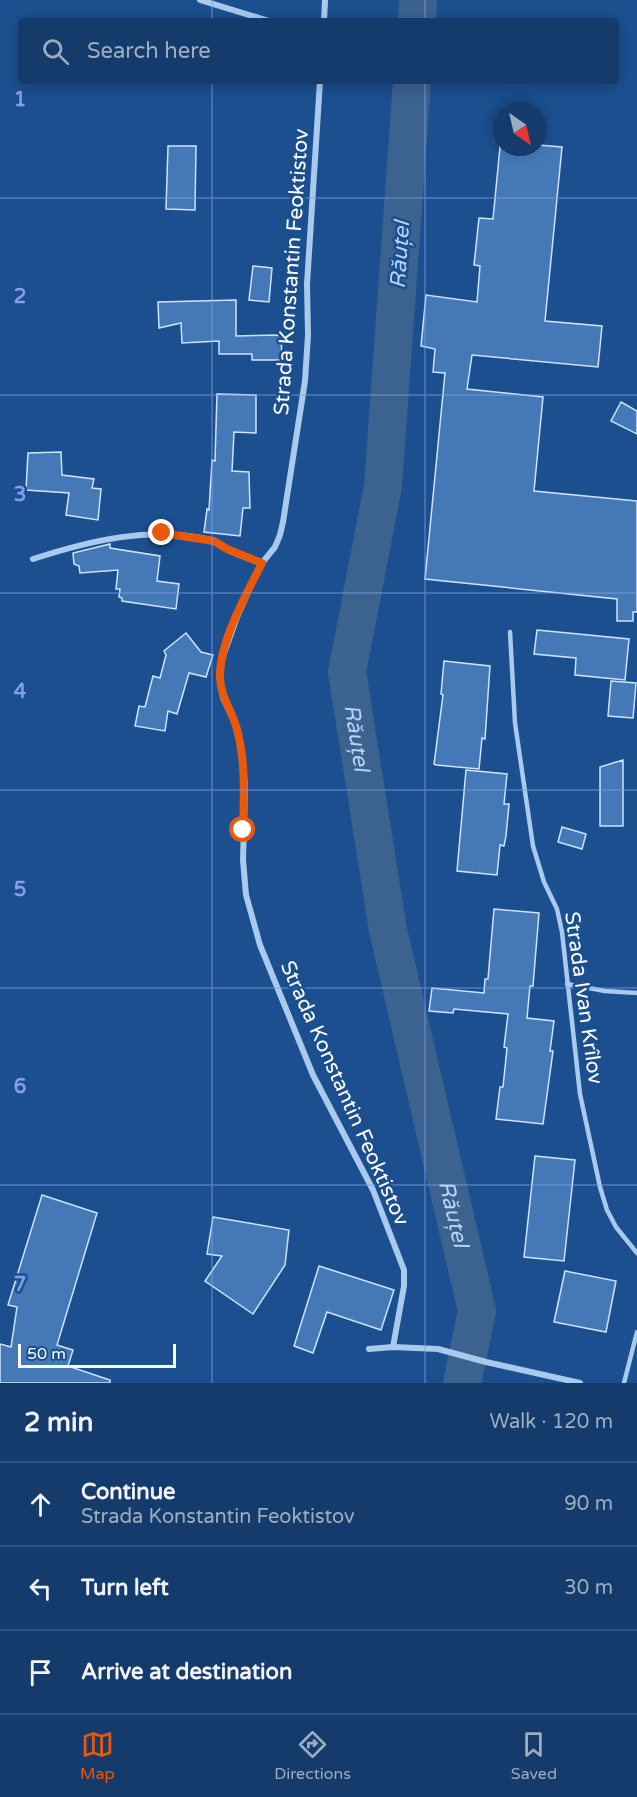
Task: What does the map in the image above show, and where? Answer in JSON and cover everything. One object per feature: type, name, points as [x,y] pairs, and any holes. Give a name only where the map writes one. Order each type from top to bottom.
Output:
[{"type":"street","points":[[200,0],[259,18]]},
{"type":"street","points":[[324,18],[325,0]]},
{"type":"street","name":"Strada Konstantin Feoktistov","points":[[320,84],[306,284],[308,335],[305,381],[280,535],[262,563],[228,640],[222,658],[220,677],[223,698],[236,725],[242,753],[243,860],[246,895],[260,945],[313,1075],[373,1190],[404,1270],[402,1297],[393,1347]]},
{"type":"street","points":[[33,559],[81,543],[122,536],[162,533],[214,541],[227,549],[262,563]]},
{"type":"street","points":[[369,1349],[393,1347],[438,1349],[580,1383]]},
{"type":"lane","name":"Strada Ivan Krîlov","points":[[510,632],[515,723],[532,846],[544,882],[557,909],[562,932],[580,1094],[607,1210],[616,1227],[637,1253]]},
{"type":"lane","points":[[567,984],[605,991],[637,993]]},
{"type":"lane","points":[[624,1383],[637,1332]]},
{"type":"building","points":[[168,146],[196,146],[195,210],[166,209]]},
{"type":"building","points":[[547,146],[562,147],[545,321],[602,326],[598,367],[472,355],[467,389],[543,397],[534,491],[637,501],[637,612],[633,612],[633,621],[617,621],[617,599],[425,579],[445,373],[433,372],[435,349],[421,346],[426,295],[477,302],[480,266],[474,265],[479,218],[493,219],[499,156],[547,156]]},
{"type":"building","points":[[253,266],[272,268],[269,302],[249,300]]},
{"type":"building","points":[[236,300],[236,336],[281,335],[282,360],[252,360],[252,354],[219,354],[219,341],[182,343],[181,323],[159,328],[158,302]]},
{"type":"building","points":[[217,394],[256,395],[256,433],[234,432],[232,471],[249,472],[250,508],[243,508],[240,536],[204,532],[207,509],[209,510],[212,460],[215,461]]},
{"type":"building","points":[[621,402],[637,411],[637,434],[611,421]]},
{"type":"building","points":[[61,452],[62,475],[94,479],[92,488],[101,489],[98,520],[66,515],[69,493],[26,490],[28,453]]},
{"type":"building","points":[[110,544],[110,548],[160,556],[157,581],[179,584],[176,609],[122,601],[119,597],[120,589],[116,589],[118,570],[80,573],[79,566],[74,564],[73,553]]},
{"type":"building","points":[[537,630],[629,639],[625,680],[575,675],[576,658],[534,654]]},
{"type":"building","points":[[186,633],[201,652],[213,655],[206,677],[189,673],[177,714],[168,711],[165,731],[135,726],[139,706],[145,707],[153,676],[160,678],[166,655],[164,651]]},
{"type":"building","points":[[444,661],[490,666],[485,739],[482,738],[479,769],[434,764],[443,695],[441,694]]},
{"type":"building","points":[[611,681],[636,683],[633,718],[608,716]]},
{"type":"building","points":[[623,760],[623,826],[600,826],[600,767]]},
{"type":"building","points":[[466,770],[507,774],[504,804],[509,804],[506,836],[504,846],[500,845],[497,875],[457,871]]},
{"type":"building","points":[[562,827],[586,834],[582,849],[558,842]]},
{"type":"building","points":[[494,909],[539,913],[533,986],[530,986],[527,1018],[554,1021],[550,1051],[553,1051],[543,1124],[496,1119],[500,1087],[503,1087],[508,1014],[454,1009],[453,1013],[429,1011],[432,988],[484,993],[485,979],[488,979]]},
{"type":"building","points":[[535,1156],[575,1160],[564,1261],[524,1257]]},
{"type":"building","points":[[42,1195],[97,1213],[57,1345],[73,1350],[68,1366],[110,1380],[110,1383],[0,1383],[0,1344],[11,1347],[17,1307],[8,1305]]},
{"type":"building","points":[[213,1217],[289,1230],[285,1265],[253,1314],[205,1281],[222,1256],[207,1254]]},
{"type":"building","points":[[319,1266],[394,1290],[381,1330],[327,1312],[313,1353],[294,1346]]},
{"type":"building","points":[[565,1271],[616,1281],[606,1332],[554,1322]]},
{"type":"waterway","name":"Răuțel","points":[[417,18],[418,0]]},
{"type":"waterway","name":"Răuțel","points":[[412,84],[383,486],[347,672],[388,930],[477,1311],[462,1383]]},
{"type":"route","points":[[162,533],[214,541],[227,549],[262,563],[228,640],[222,658],[220,677],[223,698],[236,725],[242,753],[243,830]]}]
